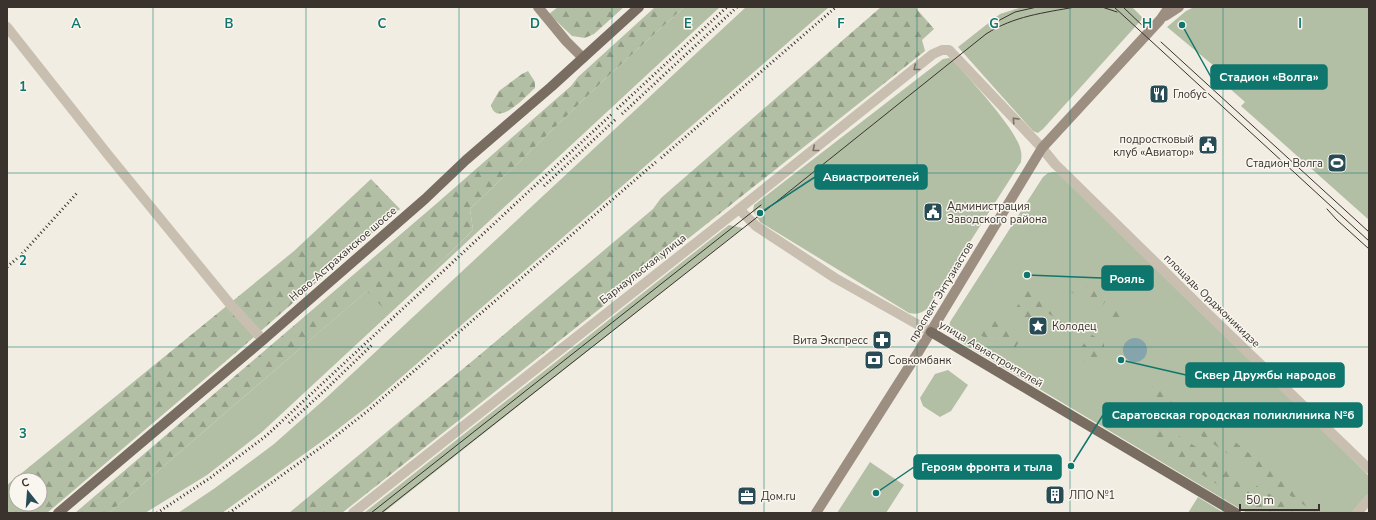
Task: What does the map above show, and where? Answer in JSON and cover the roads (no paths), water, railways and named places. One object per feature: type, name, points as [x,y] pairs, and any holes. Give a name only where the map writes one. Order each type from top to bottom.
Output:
[{"type":"main road","points":[[538,7],[583,58]]},
{"type":"main road","name":"Ново-Астраханское шоссе","points":[[58,513],[263,340],[425,199],[466,160],[639,7]]},
{"type":"main road","name":"проспект Энтузиастов","points":[[816,513],[880,416],[1042,148],[1160,20],[1169,7]]},
{"type":"main road","name":"проспект Энтузиастов","points":[[1160,20],[1179,7]]},
{"type":"main road","name":"улица Авиастроителей","points":[[931,332],[1236,513]]},
{"type":"street","points":[[7,27],[220,292],[263,340]]},
{"type":"street","name":"Барнаульская улица","points":[[354,513],[933,54],[942,50],[950,50]]},
{"type":"street","name":"площадь Орджоникидзе","points":[[950,50],[1042,148],[1055,164],[1369,469]]},
{"type":"street","name":"улица Авиастроителей","points":[[739,209],[756,226],[835,278],[931,332]]},
{"type":"street","points":[[1357,513],[1369,499]]},
{"type":"water","points":[[1135,338],[1140,339],[1146,345],[1146,355],[1140,361],[1135,362],[1130,361],[1124,355],[1123,350],[1124,345],[1130,339]]},
{"type":"tram line","points":[[996,22],[1015,12],[1037,7]]},
{"type":"tram line","points":[[381,513],[751,222],[986,34],[1018,19],[1040,13],[1075,7]]},
{"type":"tram line","points":[[1102,7],[1117,12]]},
{"type":"tram line","points":[[1114,7],[1369,241]]},
{"type":"tram line","points":[[1123,7],[1146,29]]},
{"type":"tram line","points":[[1161,42],[1369,232]]},
{"type":"tram line","points":[[371,513],[761,205]]},
{"type":"tram line","points":[[1327,209],[1369,249]]},
{"type":"railway","points":[[617,109],[727,7]]},
{"type":"railway","points":[[622,114],[737,7]]},
{"type":"railway","points":[[661,158],[836,7]]},
{"type":"railway","points":[[157,513],[210,478],[266,436],[613,113]]},
{"type":"railway","points":[[544,186],[617,118]]},
{"type":"railway","points":[[229,513],[327,443],[370,409],[657,161]]},
{"type":"railway","points":[[7,267],[21,255],[77,193]]},
{"type":"railway","points":[[289,423],[372,345]]},
{"type":"place","name":"Стадион «Волга»","points":[[1182,25]]},
{"type":"place","name":"Глобус","points":[[1159,94]]},
{"type":"place","name":"подростковый клуб «Авиатор»","points":[[1208,145]]},
{"type":"place","name":"Стадион Волга","points":[[1337,163]]},
{"type":"place","name":"Администрация Заводского района","points":[[933,212]]},
{"type":"place","name":"Авиастроителей","points":[[760,213]]},
{"type":"place","name":"Рояль","points":[[1027,275]]},
{"type":"place","name":"Колодец","points":[[1038,326]]},
{"type":"place","name":"Вита Экспресс","points":[[882,340]]},
{"type":"place","name":"Совкомбанк","points":[[874,360]]},
{"type":"place","name":"Сквер Дружбы народов","points":[[1121,360]]},
{"type":"place","name":"Саратовская городская поликлиника №6","points":[[1071,466]]},
{"type":"place","name":"Героям фронта и тыла","points":[[876,493]]},
{"type":"place","name":"ЛПО №1","points":[[1055,495]]},
{"type":"place","name":"Дом.ru","points":[[747,496]]}]
